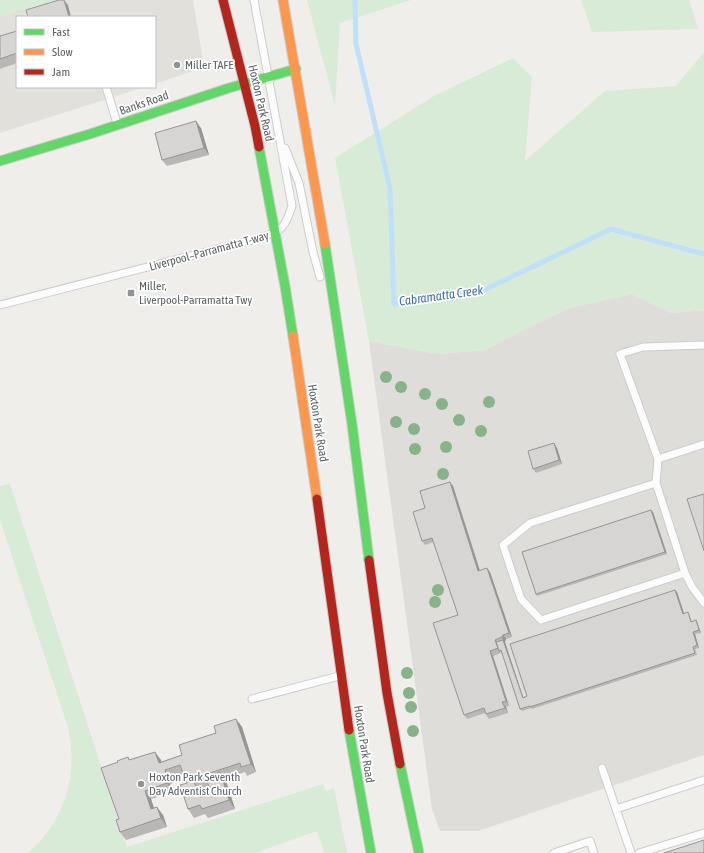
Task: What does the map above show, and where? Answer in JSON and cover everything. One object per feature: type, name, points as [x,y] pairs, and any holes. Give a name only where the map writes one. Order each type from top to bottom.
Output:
[{"type":"main road","name":"Hoxton Park Road","points":[[223,0],[245,82],[276,233],[324,536],[350,738],[371,853]]},
{"type":"main road","points":[[283,0],[305,117],[339,335],[390,711],[416,828],[419,853]]},
{"type":"main road","name":"Banks Road","points":[[0,161],[118,125],[245,82],[296,69]]},
{"type":"lane","name":"Liverpool–Parramatta T-way","points":[[0,305],[246,242],[276,233],[287,223],[292,206],[254,0]]},
{"type":"lane","points":[[106,88],[118,125]]},
{"type":"lane","points":[[278,127],[299,184],[313,252],[322,282]]},
{"type":"lane","points":[[324,290],[339,335]]},
{"type":"lane","points":[[704,345],[643,347],[620,354],[658,459],[656,483],[685,573],[692,587],[704,603]]},
{"type":"lane","points":[[658,459],[704,444]]},
{"type":"lane","points":[[656,483],[530,523],[503,545],[521,599],[541,620],[685,573]]},
{"type":"lane","points":[[252,699],[342,675]]},
{"type":"lane","points":[[602,768],[631,853]]},
{"type":"lane","points":[[616,809],[704,780]]},
{"type":"lane","points":[[639,853],[704,833]]},
{"type":"lane","points":[[554,853],[590,841],[594,853]]},
{"type":"shaded area","name":"Miller TAFE","points":[[0,0],[193,0],[203,60],[196,70],[156,84],[156,16],[16,16],[16,88],[142,88],[0,133]]},
{"type":"shaded area","points":[[632,294],[671,313],[704,310],[704,755],[478,831],[440,831],[432,809],[369,341],[438,354],[485,350],[569,308]]},
{"type":"green space","points":[[0,0],[62,0],[31,16],[28,8],[0,17]]},
{"type":"green space","points":[[307,0],[411,0],[340,23],[335,105]]},
{"type":"green space","points":[[581,0],[689,0],[698,29],[592,32]]},
{"type":"green space","points":[[704,52],[704,310],[671,313],[632,294],[569,308],[485,350],[438,354],[369,341],[335,158],[434,96],[513,58],[532,77],[525,161],[605,91],[676,86]]},
{"type":"green space","points":[[10,484],[127,847],[323,784],[326,791],[334,788],[347,853],[325,853],[317,831],[255,853],[28,853],[39,843],[56,819],[67,792],[72,763],[68,727],[0,520],[0,486]]},
{"type":"building","points":[[59,0],[64,0],[69,16],[28,16],[26,10]]},
{"type":"building","points":[[16,31],[16,53],[0,59],[0,36]]},
{"type":"building","points":[[196,121],[204,148],[162,160],[155,133]]},
{"type":"building","points":[[554,443],[559,460],[533,469],[528,451]]},
{"type":"building","points":[[450,482],[478,571],[487,568],[509,633],[495,640],[498,648],[490,651],[506,701],[502,702],[505,708],[486,714],[484,708],[464,715],[433,623],[458,615],[432,538],[422,541],[413,512],[425,508],[420,491]]},
{"type":"building","points":[[704,494],[704,551],[687,499]]},
{"type":"building","points":[[651,510],[665,552],[536,594],[522,552]]},
{"type":"building","points":[[675,590],[683,614],[688,612],[691,622],[696,620],[699,630],[693,632],[697,645],[693,647],[695,653],[520,709],[501,650],[499,651],[496,642],[503,640],[523,698],[527,696],[510,644]]},
{"type":"building","name":"Hoxton Park Seventh Day Adventist Church","points":[[236,719],[251,764],[241,767],[240,763],[210,773],[211,776],[220,772],[229,800],[202,809],[200,805],[188,809],[180,785],[187,783],[180,765],[165,770],[167,775],[165,776],[167,783],[145,791],[151,809],[157,807],[161,818],[120,832],[116,820],[119,819],[101,768],[128,757],[129,760],[155,752],[159,763],[182,755],[179,745],[216,733],[214,726]],"holes":[[[206,778],[211,794],[200,797],[194,782]]]},
{"type":"building","points":[[704,840],[704,853],[664,853]]},
{"type":"waterway","name":"Cabramatta Creek","points":[[355,0],[356,44],[390,188],[394,304],[482,291],[611,229],[704,254]]},
{"type":"traffic: fast","points":[[0,161],[90,134],[229,88],[296,69]]},
{"type":"traffic: fast","points":[[259,147],[293,336]]},
{"type":"traffic: fast","points":[[325,244],[352,424],[369,560]]},
{"type":"traffic: fast","points":[[349,730],[371,853]]},
{"type":"traffic: fast","points":[[400,764],[419,853]]},
{"type":"traffic: slow","points":[[283,0],[325,244]]},
{"type":"traffic: slow","points":[[293,336],[317,499]]},
{"type":"traffic: jam","points":[[223,0],[259,147]]},
{"type":"traffic: jam","points":[[317,499],[349,730]]},
{"type":"traffic: jam","points":[[369,560],[387,693],[400,764]]},
{"type":"place","name":"Miller TAFE","points":[[177,65]]},
{"type":"place","name":"Miller, Liverpool-Parramatta Twy","points":[[131,293]]},
{"type":"place","name":"Hoxton Park Seventh Day Adventist Church","points":[[141,784]]}]
